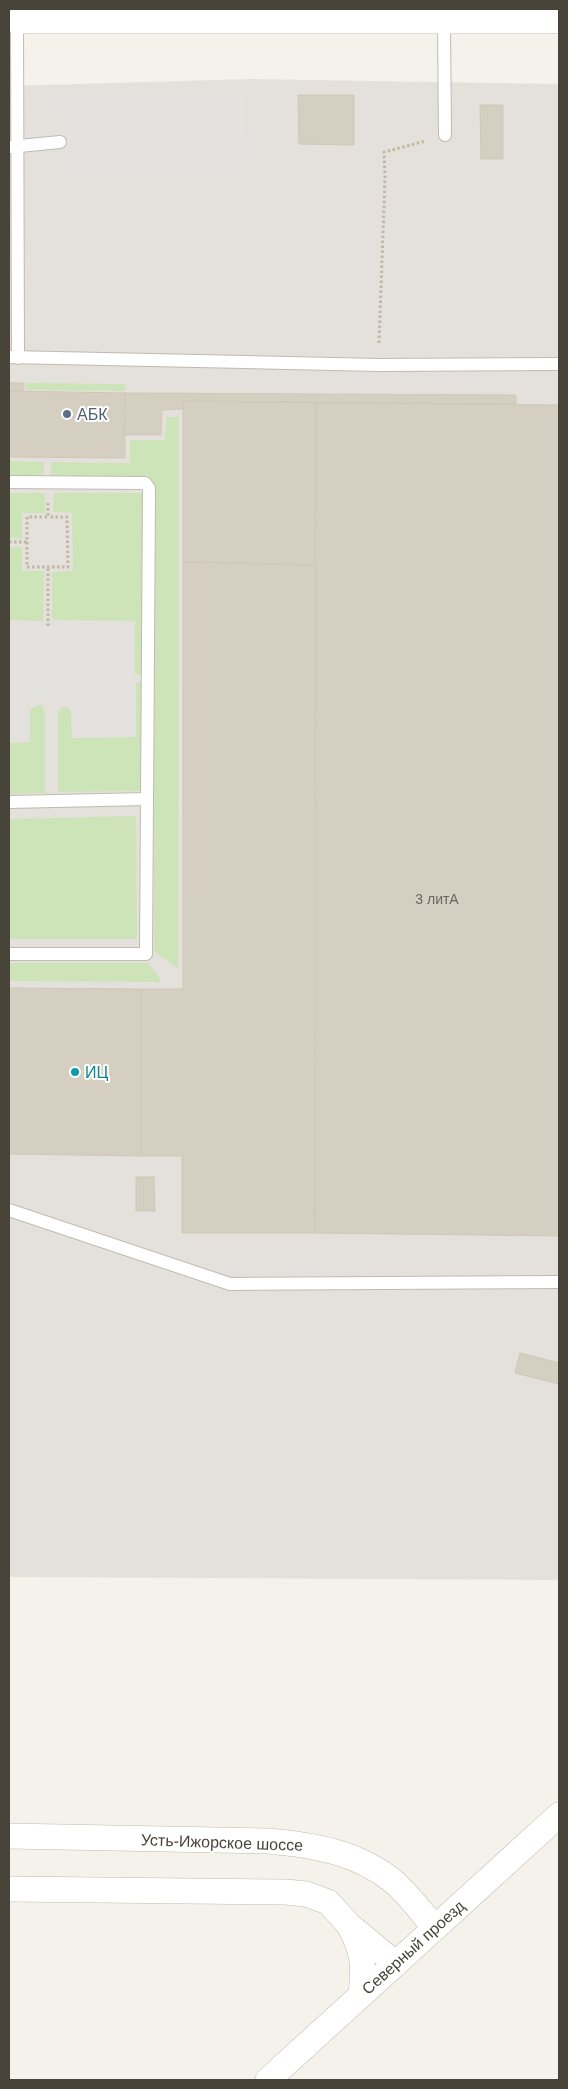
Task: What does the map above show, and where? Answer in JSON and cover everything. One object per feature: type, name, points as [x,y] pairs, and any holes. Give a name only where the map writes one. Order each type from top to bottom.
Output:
[{"type":"street","points":[[17,21],[559,21]]},
{"type":"street","name":"Северный проезд","points":[[268,2080],[559,1815]]},
{"type":"street","name":"Усть-Ижорское шоссе","points":[[9,1836],[268,1841],[308,1844],[346,1855],[372,1866],[395,1883],[435,1928]]},
{"type":"street","points":[[9,1889],[286,1892],[306,1894],[328,1902],[349,1925],[396,1964]]},
{"type":"street","points":[[349,1925],[360,1946],[364,1966],[361,1995]]},
{"type":"lane","points":[[17,21],[13,147],[14,357],[378,365],[559,364]]},
{"type":"lane","points":[[444,22],[445,135]]},
{"type":"lane","points":[[13,147],[60,142]]},
{"type":"lane","points":[[9,482],[145,484],[149,488],[146,954],[9,954]]},
{"type":"lane","points":[[9,802],[147,799]]},
{"type":"lane","points":[[9,1210],[230,1284],[559,1282]]},
{"type":"path","points":[[378,365],[385,178],[384,152],[445,135]]},
{"type":"path","points":[[48,482],[48,517]]},
{"type":"path","points":[[27,517],[67,517],[68,567],[27,567],[27,542],[27,517]]},
{"type":"path","points":[[9,542],[27,542]]},
{"type":"path","points":[[48,567],[48,626]]},
{"type":"shaded area","points":[[251,79],[559,84],[559,1580],[9,1577],[9,86]]},
{"type":"shaded area","points":[[242,96],[243,173],[61,176],[59,100]]},
{"type":"shaded area","points":[[9,626],[131,626],[132,732],[76,732],[75,705],[71,699],[64,696],[58,697],[52,702],[46,697],[38,696],[31,698],[26,704],[25,737],[9,737]]},
{"type":"green space","points":[[26,383],[125,384],[125,391],[26,390]]},
{"type":"green space","points":[[166,417],[179,417],[178,969],[154,951],[154,487],[51,477],[51,462],[130,463],[130,440],[165,440]]},
{"type":"green space","points":[[9,461],[44,462],[43,477],[9,477]]},
{"type":"green space","points":[[9,493],[45,493],[45,513],[22,513],[22,539],[9,538]]},
{"type":"green space","points":[[54,493],[140,493],[144,496],[145,675],[135,674],[135,621],[52,620],[52,572],[73,571],[72,513],[53,512]]},
{"type":"green space","points":[[9,547],[22,547],[22,571],[44,571],[43,621],[9,620]]},
{"type":"green space","points":[[144,682],[142,791],[58,792],[58,712],[61,707],[69,707],[71,712],[72,738],[136,737],[136,683]]},
{"type":"green space","points":[[38,705],[42,706],[45,712],[45,793],[9,794],[9,743],[30,742],[30,710]]},
{"type":"green space","points":[[136,816],[137,939],[9,939],[9,819]]},
{"type":"green space","points":[[9,963],[148,963],[162,982],[9,981]]},
{"type":"building","points":[[298,95],[354,95],[354,145],[299,144]]},
{"type":"building","points":[[480,105],[503,105],[503,159],[481,159]]},
{"type":"building","points":[[9,383],[24,383],[24,392],[9,391]]},
{"type":"building","name":"АБК","points":[[9,391],[125,393],[125,458],[9,457]]},
{"type":"building","points":[[125,393],[516,395],[516,404],[183,401],[183,409],[162,410],[161,435],[124,435]]},
{"type":"building","points":[[183,401],[316,403],[316,565],[183,562]]},
{"type":"building","points":[[316,403],[559,405],[559,1236],[315,1233]]},
{"type":"building","points":[[183,562],[316,565],[315,1233],[182,1233],[182,1156],[141,1156],[141,989],[183,989]]},
{"type":"building","name":"ИЦ","points":[[9,988],[141,989],[141,1156],[9,1154]]},
{"type":"building","points":[[136,1177],[154,1177],[155,1211],[136,1211]]},
{"type":"building","points":[[520,1353],[559,1363],[559,1384],[515,1373]]},
{"type":"place","name":"АБК","points":[[67,414]]},
{"type":"place","name":"ИЦ","points":[[75,1072]]}]
